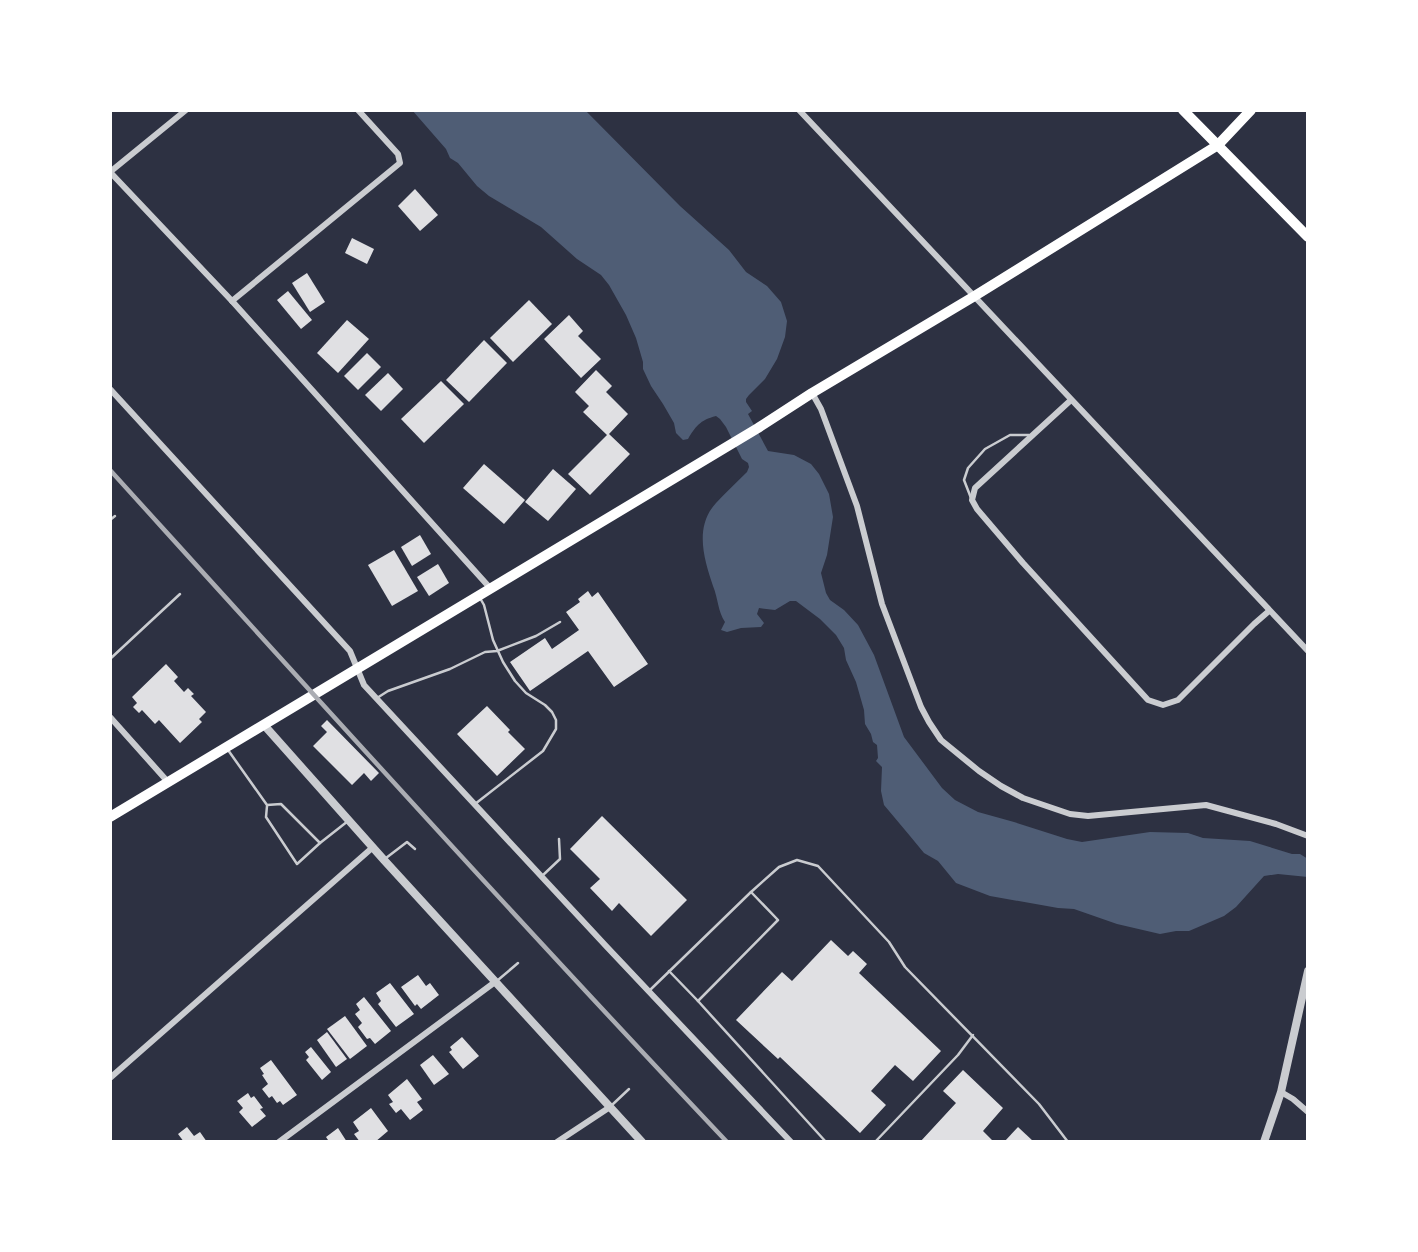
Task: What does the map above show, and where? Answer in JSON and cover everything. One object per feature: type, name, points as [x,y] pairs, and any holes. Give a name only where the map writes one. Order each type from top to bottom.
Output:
[{"type":"main road","points":[[1184,110],[1308,237]]},
{"type":"main road","points":[[110,817],[973,297],[1218,145],[1251,110]]},
{"type":"street","points":[[186,110],[110,172],[232,301],[491,589]]},
{"type":"street","points":[[232,301],[400,163],[398,154],[358,110]]},
{"type":"street","points":[[799,110],[1308,651]]},
{"type":"street","points":[[110,389],[350,651],[364,685],[791,1142]]},
{"type":"street","points":[[812,393],[821,409],[856,506],[882,604],[907,672],[921,708],[941,740],[1001,786],[1023,798],[1070,814],[1107,815],[1206,805],[1276,824],[1308,836]]},
{"type":"street","points":[[1071,400],[975,488],[972,500],[1023,563],[1148,700],[1163,705],[1178,700],[1269,611]]},
{"type":"street","points":[[110,717],[168,782]]},
{"type":"street","points":[[264,725],[372,848],[642,1142]]},
{"type":"street","points":[[110,1078],[372,848]]},
{"type":"street","points":[[1264,1142],[1281,1093],[1308,971]]},
{"type":"street","points":[[279,1142],[495,982]]},
{"type":"street","points":[[1281,1093],[1308,1112]]},
{"type":"street","points":[[557,1142],[610,1107]]},
{"type":"lane","points":[[972,500],[964,480],[968,468],[985,449],[1010,435],[1032,435]]},
{"type":"lane","points":[[110,520],[115,516]]},
{"type":"lane","points":[[110,659],[180,594]]},
{"type":"lane","points":[[475,804],[543,751],[556,729],[552,712],[526,693],[515,681],[497,651],[479,596]]},
{"type":"lane","points":[[377,698],[388,691],[450,669],[485,652],[497,651],[536,636],[559,622]]},
{"type":"lane","points":[[226,748],[267,805],[265,817],[297,864],[348,821]]},
{"type":"lane","points":[[267,805],[281,804],[320,843]]},
{"type":"lane","points":[[542,876],[561,859],[559,839]]},
{"type":"lane","points":[[384,860],[407,842],[415,849]]},
{"type":"lane","points":[[649,991],[779,867],[797,860],[818,866],[898,953],[905,967],[1039,1104],[1068,1142]]},
{"type":"lane","points":[[698,1001],[778,920],[751,892]]},
{"type":"lane","points":[[495,982],[518,963]]},
{"type":"lane","points":[[669,971],[826,1142]]},
{"type":"lane","points":[[875,1142],[958,1055],[972,1035]]},
{"type":"lane","points":[[610,1107],[629,1088]]},
{"type":"water","points":[[412,110],[585,110],[680,206],[729,250],[746,272],[767,286],[781,302],[787,321],[785,337],[777,359],[765,379],[746,399],[752,411],[748,414],[768,451],[794,455],[811,464],[819,474],[829,494],[833,517],[821,573],[826,593],[830,600],[858,625],[874,655],[904,737],[942,788],[955,800],[978,812],[1082,842],[1150,832],[1188,833],[1203,838],[1250,841],[1300,854],[1308,859],[1308,877],[1278,874],[1264,876],[1236,907],[1224,916],[1189,931],[1160,934],[1117,924],[1074,909],[990,896],[956,883],[938,861],[924,853],[884,805],[881,791],[882,767],[876,761],[877,745],[865,724],[856,682],[846,660],[844,648],[836,635],[796,601],[790,601],[775,610],[759,608],[757,614],[764,623],[761,627],[727,632],[721,630],[725,622],[704,554],[703,533],[709,512],[749,467],[726,427],[716,416],[699,424],[688,439],[683,440],[676,433],[674,423],[643,369],[636,338],[626,315],[601,275],[577,259],[541,227],[477,186],[458,163],[450,158],[446,149]]},
{"type":"building","points":[[415,189],[438,215],[420,231],[398,206]]},
{"type":"building","points":[[352,238],[374,249],[367,264],[345,253]]},
{"type":"building","points":[[307,273],[325,302],[310,312],[292,283]]},
{"type":"building","points":[[288,291],[312,320],[301,329],[277,300]]},
{"type":"building","points":[[529,300],[552,324],[513,362],[490,338]]},
{"type":"building","points":[[569,315],[583,331],[578,336],[601,359],[581,378],[544,339]]},
{"type":"building","points":[[347,320],[369,339],[338,373],[317,353]]},
{"type":"building","points":[[484,340],[507,363],[469,402],[446,380]]},
{"type":"building","points":[[367,353],[381,367],[358,390],[344,376]]},
{"type":"building","points":[[596,370],[612,386],[606,392],[628,414],[609,434],[630,454],[590,495],[568,474],[607,435],[583,412],[589,406],[575,392]]},
{"type":"building","points":[[388,373],[403,389],[381,411],[365,395]]},
{"type":"building","points":[[441,381],[464,404],[424,443],[401,419]]},
{"type":"building","points":[[484,464],[525,500],[504,524],[463,488]]},
{"type":"building","points":[[553,469],[576,489],[548,521],[525,502]]},
{"type":"building","points":[[420,535],[431,554],[412,566],[401,547]]},
{"type":"building","points":[[394,550],[418,591],[392,606],[368,565]]},
{"type":"building","points":[[438,564],[449,583],[429,596],[417,577]]},
{"type":"building","points":[[588,591],[592,597],[598,592],[648,664],[614,687],[588,651],[530,691],[510,662],[545,638],[552,649],[579,630],[566,612],[580,602],[578,599]]},
{"type":"building","points":[[166,664],[178,677],[174,681],[184,692],[188,688],[194,694],[191,696],[206,712],[199,719],[202,722],[180,743],[159,720],[155,724],[142,710],[139,713],[133,707],[137,703],[132,697]]},
{"type":"building","points":[[487,706],[525,749],[497,776],[457,734]]},
{"type":"building","points":[[327,720],[379,773],[371,781],[364,773],[352,785],[313,746],[327,732],[321,726]]},
{"type":"building","points":[[602,816],[687,900],[651,936],[619,903],[612,911],[590,888],[600,879],[570,849]]},
{"type":"building","points":[[831,940],[848,956],[853,951],[867,964],[859,973],[941,1051],[913,1081],[895,1065],[871,1091],[886,1105],[860,1133],[780,1057],[778,1059],[736,1020],[782,972],[792,981]]},
{"type":"building","points":[[418,975],[426,986],[430,983],[439,995],[421,1009],[417,1004],[415,1006],[401,987]]},
{"type":"building","points":[[390,983],[414,1014],[396,1027],[378,1004],[381,1001],[376,993]]},
{"type":"building","points":[[364,997],[391,1031],[375,1044],[370,1038],[367,1039],[358,1027],[362,1023],[355,1014],[360,1010],[356,1004]]},
{"type":"building","points":[[345,1016],[367,1046],[350,1059],[327,1029]]},
{"type":"building","points":[[327,1032],[347,1059],[336,1067],[317,1040]]},
{"type":"building","points":[[462,1037],[479,1056],[463,1069],[449,1052],[452,1050],[450,1047]]},
{"type":"building","points":[[311,1047],[331,1072],[322,1080],[306,1060],[309,1057],[305,1052]]},
{"type":"building","points":[[433,1055],[449,1074],[434,1085],[420,1065]]},
{"type":"building","points":[[271,1060],[297,1095],[283,1105],[280,1101],[277,1103],[272,1096],[269,1098],[262,1089],[268,1084],[260,1068]]},
{"type":"building","points":[[963,1070],[1003,1108],[983,1131],[994,1142],[920,1142],[956,1103],[943,1091]]},
{"type":"building","points":[[407,1079],[422,1099],[417,1102],[423,1110],[410,1120],[401,1109],[396,1113],[389,1104],[393,1102],[388,1095]]},
{"type":"building","points":[[248,1093],[251,1098],[254,1096],[266,1116],[252,1127],[239,1112],[243,1108],[237,1101]]},
{"type":"building","points":[[371,1108],[388,1131],[375,1142],[360,1142],[354,1134],[359,1131],[353,1122]]},
{"type":"building","points":[[187,1127],[194,1136],[200,1132],[207,1142],[184,1142],[178,1134]]},
{"type":"building","points":[[1018,1127],[1034,1142],[1004,1142]]},
{"type":"building","points":[[338,1128],[347,1142],[326,1142],[326,1137]]},
{"type":"railway","points":[[110,470],[494,892],[727,1142]]}]
